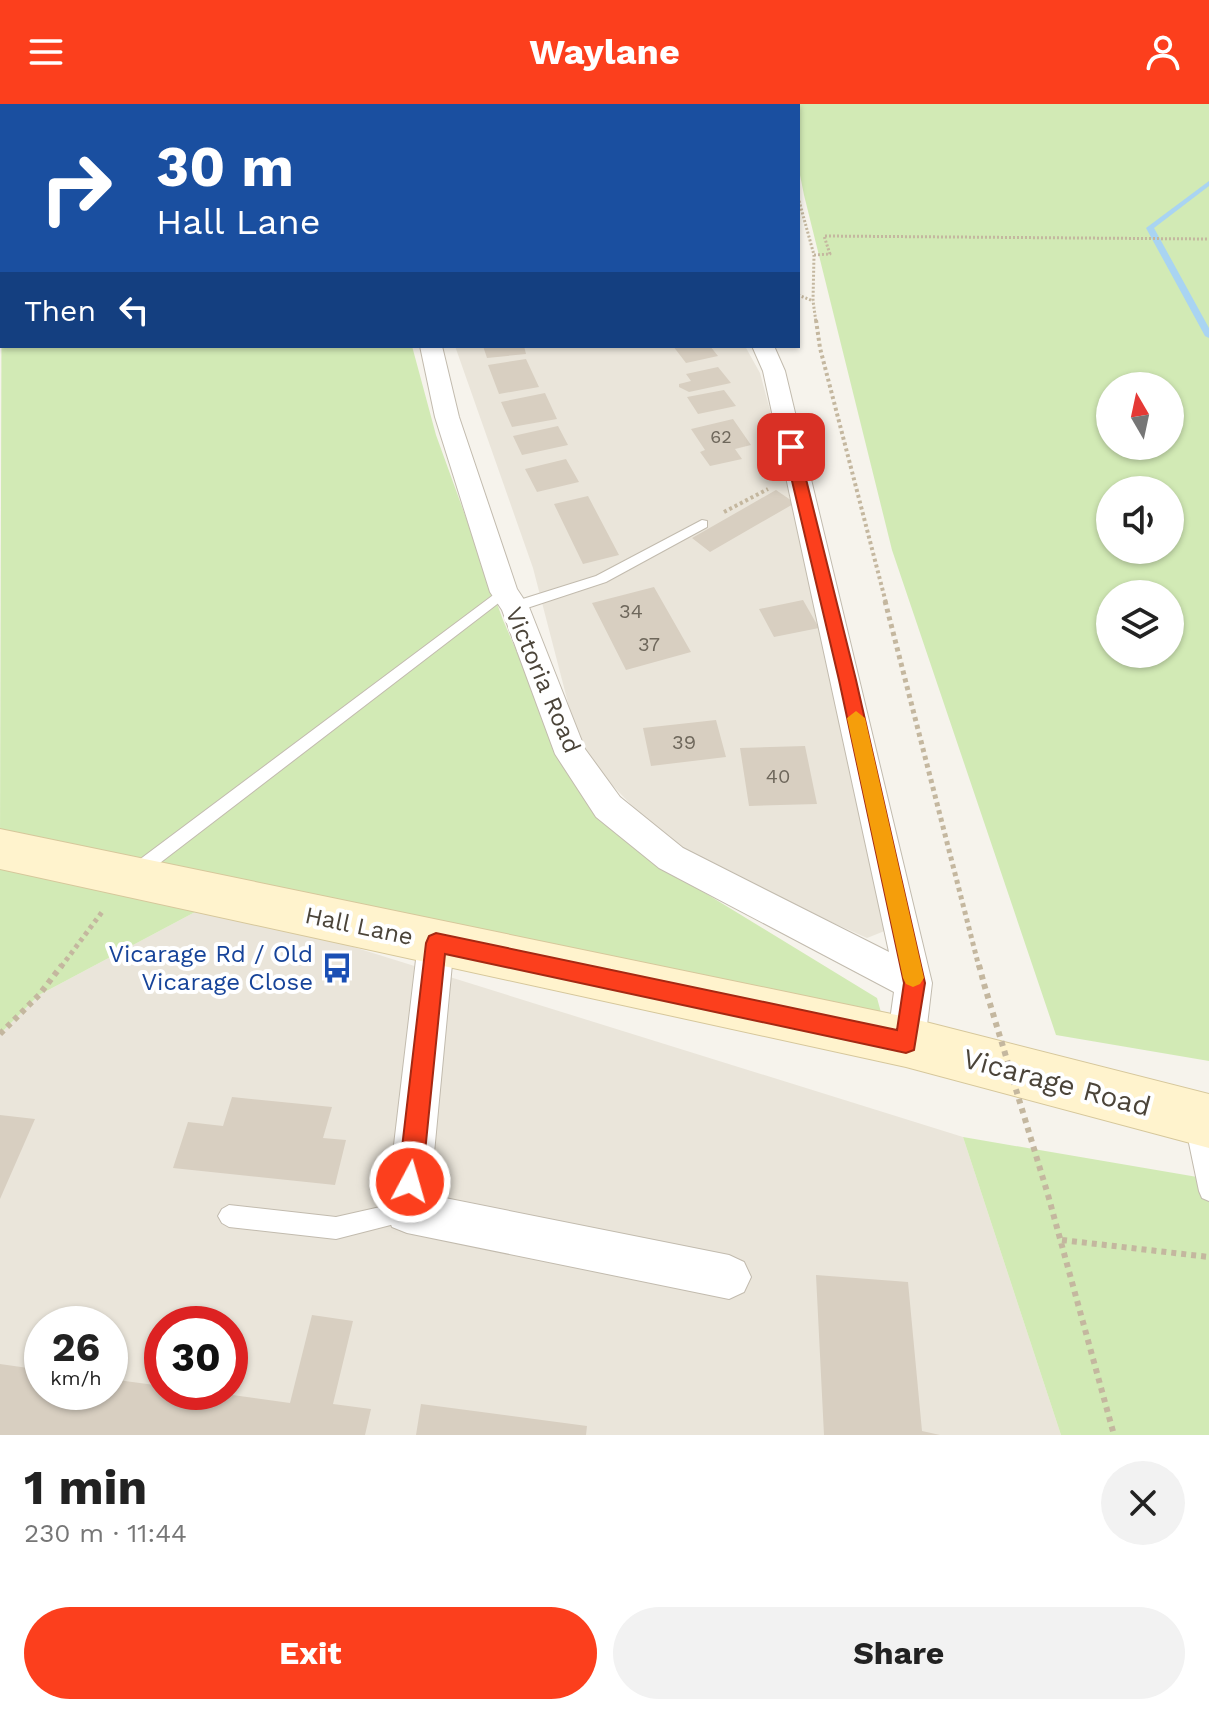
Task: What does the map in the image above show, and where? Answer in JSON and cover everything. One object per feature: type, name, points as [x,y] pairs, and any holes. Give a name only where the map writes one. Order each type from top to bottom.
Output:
[{"type":"street","name":"Victoria Road","points":[[431,348],[447,417],[509,600],[571,754],[608,807],[671,858],[914,983]]},
{"type":"street","points":[[764,348],[774,371],[914,983],[906,1042]]},
{"type":"street","name":"Hall Lane","points":[[0,849],[906,1042]]},
{"type":"street","points":[[436,943],[407,1212],[729,1277]]},
{"type":"street","name":"Vicarage Road","points":[[906,1042],[1201,1120]]},
{"type":"lane","points":[[129,877],[509,600],[601,579],[702,524]]},
{"type":"lane","points":[[1201,1120],[1209,1191]]},
{"type":"lane","points":[[229,1216],[336,1228],[407,1212]]},
{"type":"path","points":[[800,204],[814,255],[813,301],[820,348],[984,984],[1062,1240],[1114,1435]]},
{"type":"path","points":[[814,255],[830,254],[824,236],[1209,239]]},
{"type":"path","points":[[800,296],[813,301]]},
{"type":"path","points":[[702,524],[797,473]]},
{"type":"path","points":[[0,1034],[39,995],[129,877]]},
{"type":"path","points":[[1062,1240],[1209,1257]]},
{"type":"shaded area","points":[[456,348],[746,348],[760,373],[795,503],[892,928],[867,938],[679,854],[581,753],[533,568]]},
{"type":"shaded area","points":[[212,903],[963,1137],[1061,1435],[0,1435],[0,1034],[39,995]]},
{"type":"green space","points":[[800,104],[1209,104],[1209,1061],[1056,1035],[892,550],[804,195],[800,175]]},
{"type":"green space","points":[[1,348],[413,348],[436,435],[503,620],[563,758],[664,868],[877,998],[882,1016],[0,839]]},
{"type":"green space","points":[[0,854],[212,903],[39,995],[0,1034]]},
{"type":"green space","points":[[963,1137],[1209,1179],[1209,1435],[1061,1435]]},
{"type":"building","points":[[484,348],[524,348],[526,354],[487,358]]},
{"type":"building","points":[[675,348],[712,348],[718,356],[686,363]]},
{"type":"building","points":[[526,359],[539,387],[499,394],[488,365]]},
{"type":"building","points":[[718,367],[731,383],[689,392],[679,387],[679,384],[691,381],[686,374]]},
{"type":"building","points":[[724,390],[736,406],[698,414],[687,397]]},
{"type":"building","points":[[545,393],[557,419],[512,427],[501,402]]},
{"type":"building","points":[[733,419],[751,445],[735,449],[742,459],[710,466],[700,452],[705,450],[691,429]]},
{"type":"building","points":[[558,426],[568,445],[522,455],[513,436]]},
{"type":"building","points":[[566,459],[579,482],[537,492],[525,469]]},
{"type":"building","points":[[776,490],[795,503],[710,552],[692,538]]},
{"type":"building","points":[[588,496],[619,555],[583,564],[554,504]]},
{"type":"building","points":[[654,587],[691,652],[626,670],[592,603]]},
{"type":"building","points":[[803,600],[819,628],[774,637],[759,609]]},
{"type":"building","points":[[716,720],[726,757],[651,766],[643,728]]},
{"type":"building","points":[[805,746],[817,804],[749,806],[740,748]]},
{"type":"building","points":[[232,1097],[332,1107],[323,1138],[346,1140],[335,1185],[173,1168],[188,1122],[223,1126]]},
{"type":"building","points":[[0,1115],[35,1119],[0,1199]]},
{"type":"building","points":[[816,1275],[908,1282],[922,1431],[940,1435],[824,1435]]},
{"type":"building","points":[[312,1315],[353,1321],[333,1404],[371,1409],[365,1435],[0,1435],[0,1364],[24,1367],[24,1410],[128,1410],[128,1381],[144,1384],[144,1410],[248,1410],[248,1397],[290,1403]]},
{"type":"building","points":[[421,1404],[587,1426],[586,1435],[416,1435]]},
{"type":"waterway","points":[[1209,183],[1150,228],[1209,336]]},
{"type":"slow traffic","points":[[856,718],[913,978]]},
{"type":"place","name":"Vicarage Rd / Old Vicarage Close","points":[[337,968]]},
{"type":"route","points":[[410,1182],[436,943],[906,1042],[914,983],[847,680],[791,447]]}]
